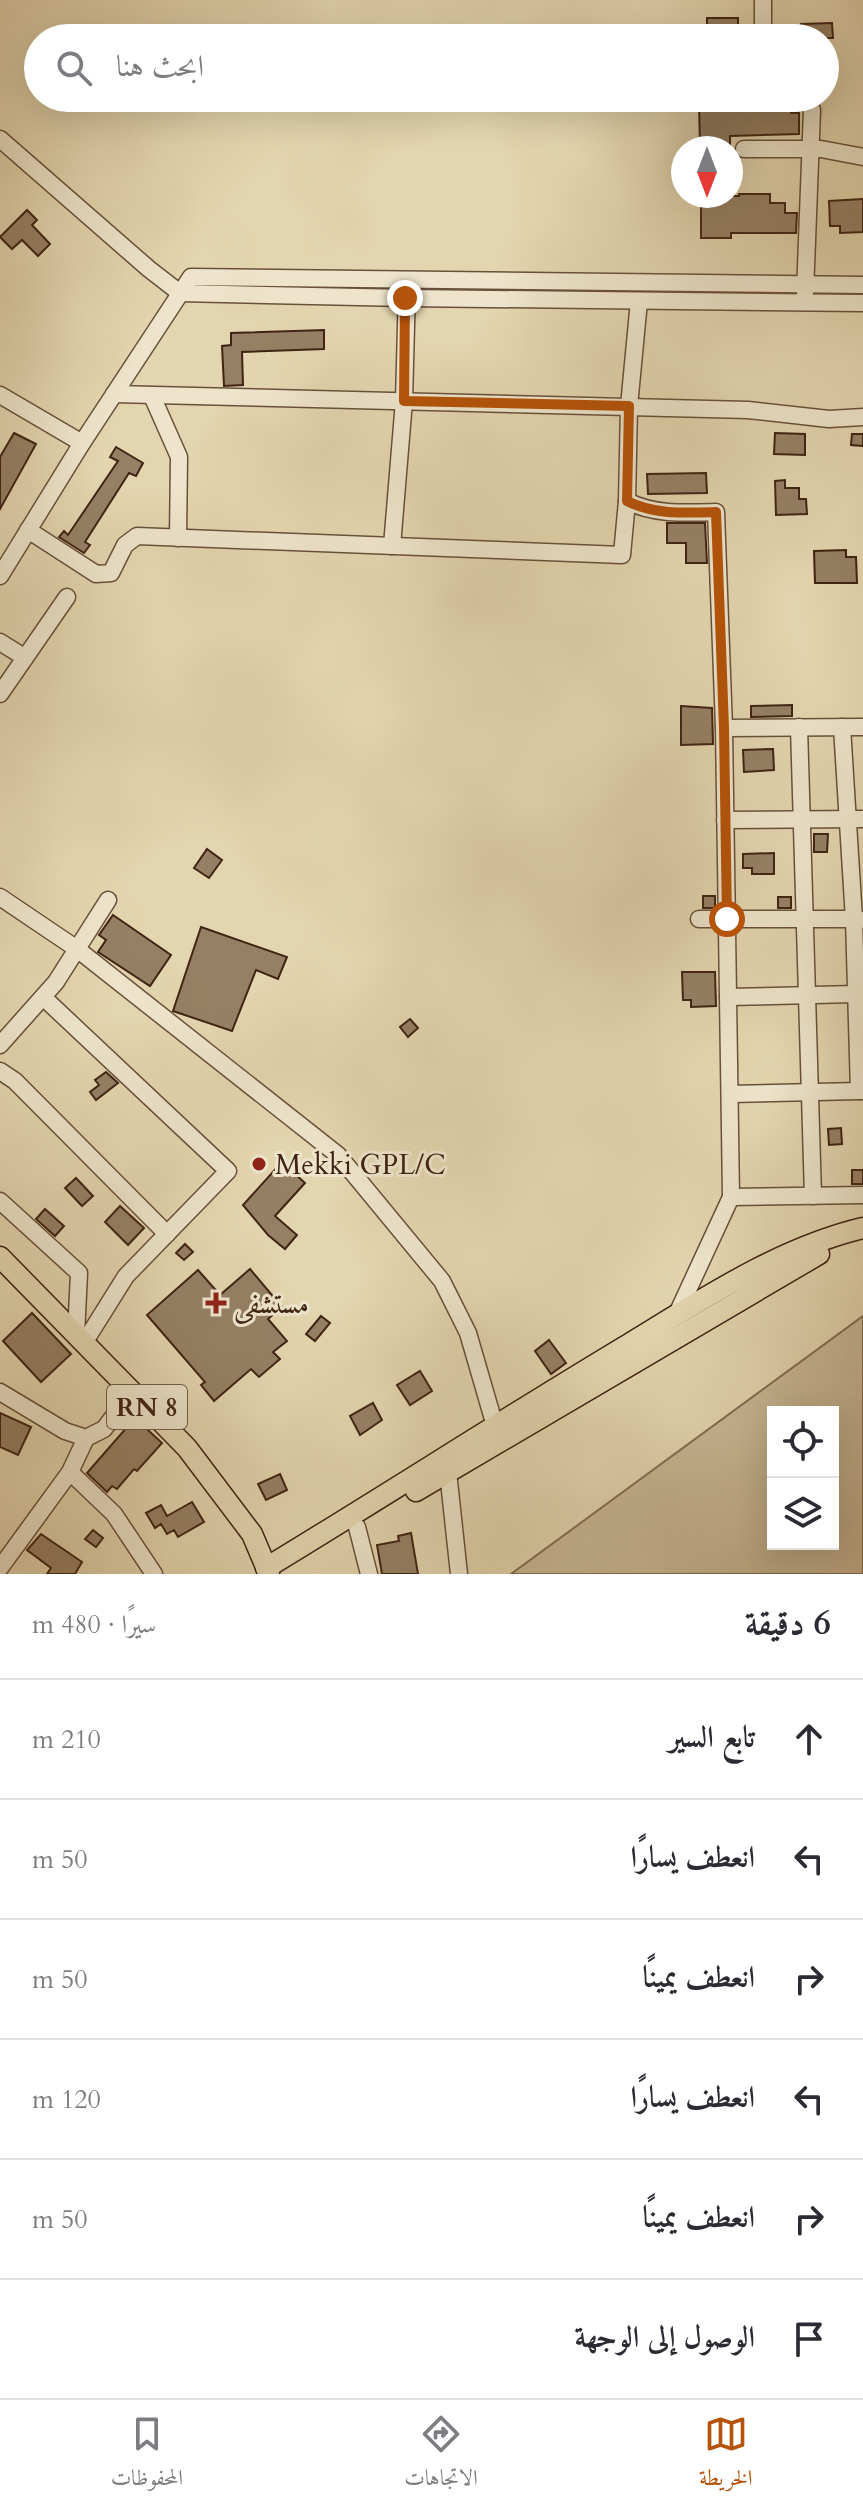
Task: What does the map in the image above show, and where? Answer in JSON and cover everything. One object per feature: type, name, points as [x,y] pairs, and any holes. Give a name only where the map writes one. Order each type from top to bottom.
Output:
[{"type":"main road","points":[[270,1573],[357,1527],[448,1472],[499,1433],[676,1316],[780,1257],[827,1236],[863,1228]]},
{"type":"main road","points":[[270,1573],[499,1433],[809,1258],[863,1240]]},
{"type":"main road","name":"RN 8","points":[[0,1257],[187,1448],[252,1534],[270,1573]]},
{"type":"street","points":[[763,0],[763,24]]},
{"type":"street","points":[[805,303],[812,112]]},
{"type":"street","points":[[0,139],[180,293],[863,303]]},
{"type":"street","points":[[744,149],[810,149],[863,157]]},
{"type":"street","points":[[0,576],[82,443],[191,277],[863,285]]},
{"type":"street","points":[[392,546],[404,401],[405,298],[408,281]]},
{"type":"street","points":[[28,530],[96,574],[111,573],[125,545],[137,536],[622,555],[627,501],[629,406],[639,301]]},
{"type":"street","points":[[114,394],[629,406],[748,410],[829,419],[863,417]]},
{"type":"street","points":[[0,395],[82,443]]},
{"type":"street","points":[[152,396],[179,457],[178,538]]},
{"type":"street","points":[[627,501],[642,509],[716,512],[724,728],[731,1197],[676,1316]]},
{"type":"street","points":[[0,694],[67,597]]},
{"type":"street","points":[[0,642],[24,657]]},
{"type":"street","points":[[799,727],[813,1196]]},
{"type":"street","points":[[730,1094],[861,1091],[856,994],[858,920],[855,819],[842,727]]},
{"type":"street","points":[[724,728],[863,727]]},
{"type":"street","points":[[725,820],[855,819]]},
{"type":"street","points":[[0,897],[77,949],[338,1155],[442,1281],[468,1333],[499,1433]]},
{"type":"street","points":[[0,1045],[56,982],[108,900]]},
{"type":"street","points":[[699,919],[858,920]]},
{"type":"street","points":[[728,997],[856,994]]},
{"type":"street","points":[[43,997],[228,1171],[126,1276],[80,1339]]},
{"type":"street","points":[[0,1071],[15,1081],[167,1234]]},
{"type":"street","points":[[731,1197],[863,1195]]},
{"type":"street","points":[[0,1201],[79,1273],[80,1339]]},
{"type":"street","points":[[0,1392],[65,1431],[86,1438]]},
{"type":"street","points":[[0,1568],[70,1472],[86,1438],[104,1429],[132,1392]]},
{"type":"street","points":[[70,1472],[114,1514],[154,1574]]},
{"type":"street","points":[[448,1472],[459,1574]]},
{"type":"street","points":[[357,1527],[369,1574]]},
{"type":"shaded area","points":[[863,1316],[863,1574],[511,1574]]},
{"type":"building","points":[[707,18],[738,18],[738,24],[707,24]]},
{"type":"building","points":[[699,112],[799,113],[799,134],[700,136]]},
{"type":"building","points":[[743,194],[770,194],[770,203],[785,203],[785,213],[797,213],[796,233],[731,233],[731,238],[701,238],[701,208],[743,208]]},
{"type":"building","points":[[863,199],[863,232],[840,233],[840,226],[830,226],[829,201]]},
{"type":"building","points":[[27,210],[37,220],[32,225],[50,244],[38,256],[22,240],[12,249],[0,237]]},
{"type":"building","points":[[324,330],[324,349],[242,352],[243,385],[224,386],[222,346],[231,345],[231,333]]},
{"type":"building","points":[[14,433],[36,444],[0,509],[0,457]]},
{"type":"building","points":[[775,433],[805,434],[805,455],[774,454]]},
{"type":"building","points":[[852,434],[863,434],[863,446],[851,445]]},
{"type":"building","points":[[116,447],[143,463],[136,476],[129,473],[85,542],[90,545],[84,553],[59,537],[64,531],[68,535],[118,461],[110,457]]},
{"type":"building","points":[[706,473],[707,493],[648,494],[647,474]]},
{"type":"building","points":[[785,480],[785,488],[799,488],[799,499],[806,499],[807,514],[776,515],[775,481]]},
{"type":"building","points":[[667,523],[705,523],[707,563],[686,563],[686,543],[667,543]]},
{"type":"building","points":[[846,550],[846,557],[856,557],[857,583],[815,583],[814,551]]},
{"type":"building","points":[[792,705],[792,716],[751,717],[751,706]]},
{"type":"building","points":[[681,706],[712,708],[713,744],[681,745]]},
{"type":"building","points":[[773,749],[774,770],[744,772],[743,750]]},
{"type":"building","points":[[814,834],[828,834],[827,852],[814,852]]},
{"type":"building","points":[[207,849],[222,860],[209,878],[194,868]]},
{"type":"building","points":[[774,853],[774,874],[752,874],[752,868],[743,868],[743,854]]},
{"type":"building","points":[[703,896],[715,896],[715,908],[703,908]]},
{"type":"building","points":[[778,897],[791,897],[791,908],[778,908]]},
{"type":"building","points":[[113,915],[171,955],[150,986],[98,952],[106,940],[99,935]]},
{"type":"building","points":[[201,927],[287,957],[278,979],[256,970],[232,1031],[173,1011]]},
{"type":"building","points":[[682,972],[715,972],[716,1006],[691,1007],[691,1000],[683,1000]]},
{"type":"building","points":[[410,1019],[418,1028],[408,1037],[400,1027]]},
{"type":"building","points":[[106,1072],[118,1083],[96,1100],[90,1092],[99,1085],[95,1080]]},
{"type":"building","points":[[841,1128],[842,1144],[829,1145],[828,1129]]},
{"type":"building","points":[[282,1162],[305,1183],[275,1216],[297,1235],[285,1249],[268,1235],[243,1205]]},
{"type":"building","points":[[852,1170],[863,1170],[863,1184],[852,1184]]},
{"type":"building","points":[[76,1178],[93,1196],[82,1206],[65,1188]]},
{"type":"building","points":[[120,1206],[144,1228],[128,1245],[105,1222]]},
{"type":"building","points":[[45,1209],[64,1226],[55,1236],[36,1219]]},
{"type":"building","points":[[185,1244],[193,1252],[184,1260],[176,1253]]},
{"type":"building","points":[[250,1269],[282,1307],[268,1319],[287,1341],[273,1352],[280,1359],[259,1377],[251,1369],[214,1401],[201,1385],[205,1382],[147,1315],[198,1270],[220,1295]]},
{"type":"building","points":[[32,1313],[71,1354],[41,1382],[3,1341]]},
{"type":"building","points":[[321,1316],[330,1323],[315,1341],[306,1334]]},
{"type":"building","points":[[549,1340],[566,1363],[551,1374],[535,1351]]},
{"type":"building","points":[[420,1371],[432,1391],[410,1405],[397,1385]]},
{"type":"building","points":[[373,1403],[382,1420],[360,1435],[350,1416]]},
{"type":"building","points":[[0,1413],[31,1427],[18,1455],[0,1447]]},
{"type":"building","points":[[135,1418],[162,1443],[117,1489],[112,1486],[107,1492],[87,1473]]},
{"type":"building","points":[[280,1474],[287,1490],[266,1500],[258,1484]]},
{"type":"building","points":[[192,1502],[204,1522],[178,1537],[174,1530],[167,1534],[161,1524],[155,1528],[146,1513],[161,1505],[167,1516]]},
{"type":"building","points":[[93,1530],[103,1538],[96,1547],[85,1539]]},
{"type":"building","points":[[411,1533],[418,1574],[382,1574],[377,1545],[399,1541],[398,1536]]},
{"type":"building","points":[[41,1534],[82,1562],[75,1574],[47,1574],[51,1568],[27,1550]]},
{"type":"place","name":"Mekki GPL/C","points":[[259,1164]]},
{"type":"place","name":"مستشفى","points":[[216,1303]]},
{"type":"route","points":[[405,298],[404,401],[629,406],[627,501],[642,509],[716,512],[727,919]]}]
